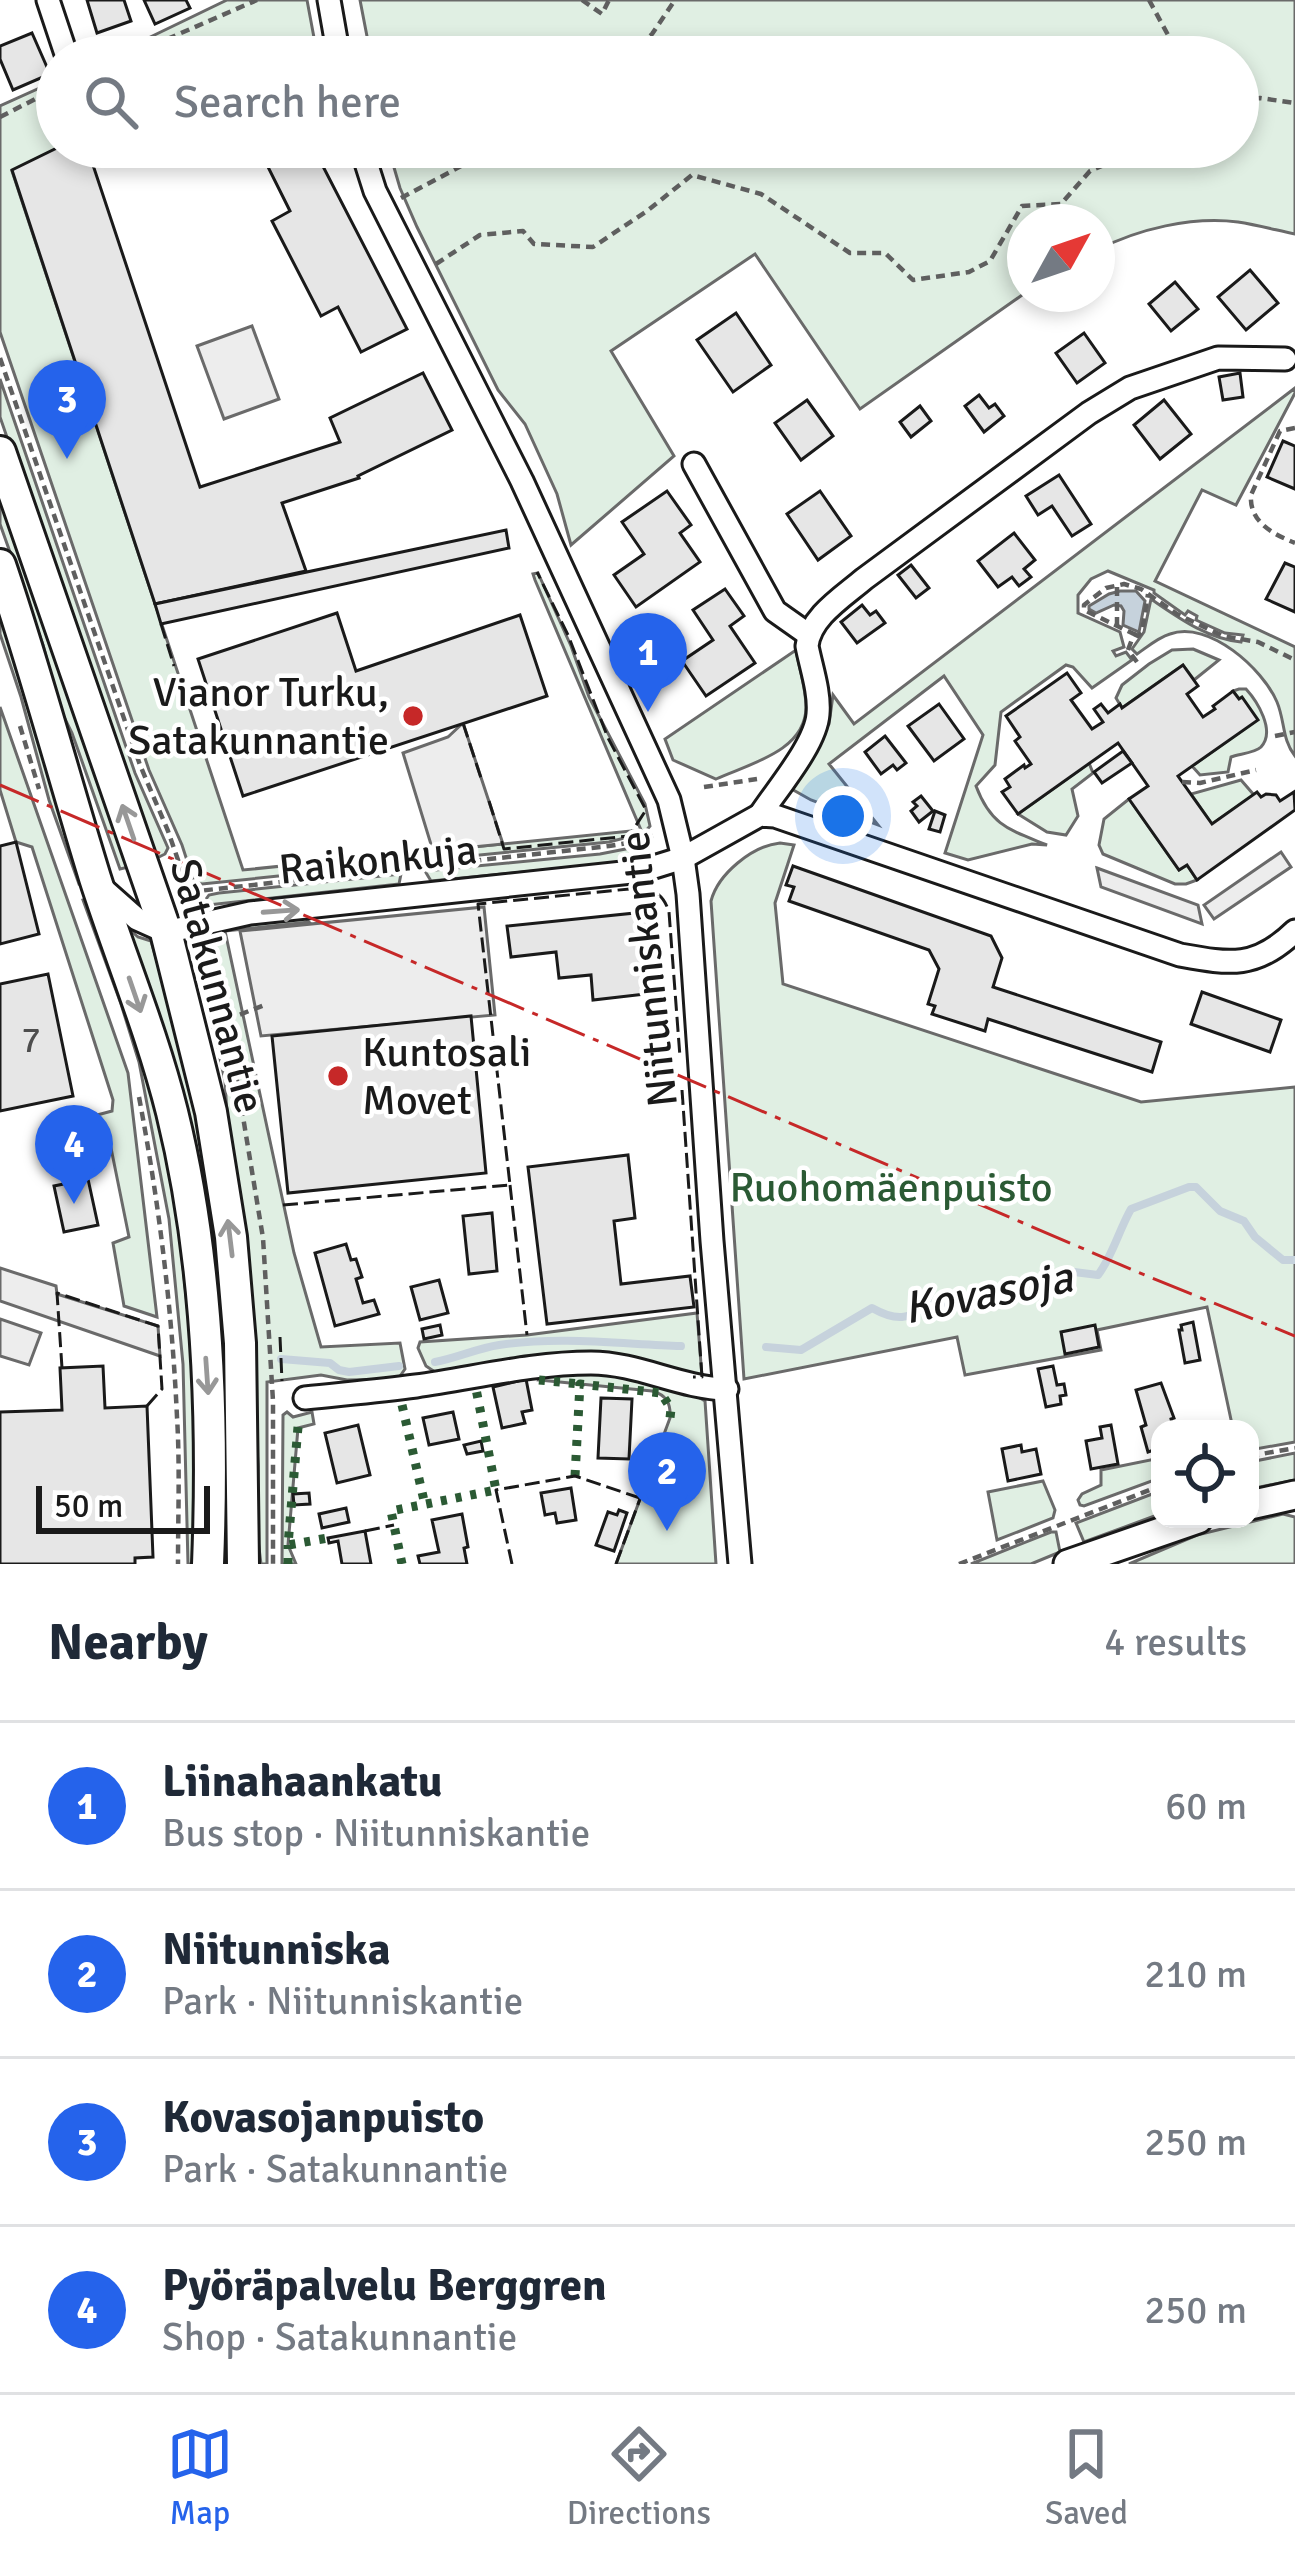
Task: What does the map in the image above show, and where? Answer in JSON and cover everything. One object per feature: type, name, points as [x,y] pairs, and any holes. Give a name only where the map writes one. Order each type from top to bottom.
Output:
[{"type":"main road","name":"Satakunnantie","points":[[0,452],[166,932],[211,1112],[231,1237],[240,1343],[243,1564]]},
{"type":"main road","name":"Satakunnantie","points":[[0,565],[97,884],[159,1066],[186,1179],[211,1426],[208,1564]]},
{"type":"street","points":[[48,0],[60,36]]},
{"type":"street","points":[[329,0],[335,36]]},
{"type":"street","name":"Niitunniskantie","points":[[368,168],[375,191],[522,481],[669,800],[683,858],[740,1564]]},
{"type":"street","points":[[1285,359],[1218,358],[1130,388],[1089,413],[864,579],[808,635],[818,714],[804,749],[760,815],[775,816],[1180,955],[1224,963],[1250,961],[1295,932]]},
{"type":"street","points":[[694,464],[775,611],[808,635]]},
{"type":"street","name":"Raikonkuja","points":[[166,932],[250,913],[641,871],[683,858],[760,815]]},
{"type":"street","points":[[97,884],[137,919],[166,932]]},
{"type":"street","points":[[305,1398],[597,1362],[694,1387],[727,1389]]},
{"type":"street","points":[[1259,1503],[1295,1495]]},
{"type":"street","points":[[1068,1564],[1172,1528]]},
{"type":"path","points":[[174,36],[257,0]]},
{"type":"path","points":[[583,0],[602,14],[608,2]]},
{"type":"path","points":[[650,36],[675,0]]},
{"type":"path","points":[[1149,0],[1169,36]]},
{"type":"path","points":[[1259,98],[1295,103]]},
{"type":"path","points":[[0,117],[36,99]]},
{"type":"path","points":[[396,200],[457,168]]},
{"type":"path","points":[[430,268],[480,235],[523,231],[534,244],[593,247],[692,175],[761,194],[850,253],[885,253],[914,280],[969,272],[990,261],[1022,206],[1061,204],[1097,168]]},
{"type":"path","points":[[0,358],[140,765],[193,903]]},
{"type":"path","points":[[1295,428],[1280,431],[1250,495],[1250,505],[1264,526],[1295,543]]},
{"type":"path","points":[[1148,594],[1138,636],[1084,610],[1106,588],[1124,584],[1148,594],[1223,636],[1258,642],[1295,660]]},
{"type":"path","points":[[1117,626],[1118,589]]},
{"type":"path","points":[[1134,634],[1128,650],[1138,662]]},
{"type":"path","points":[[20,724],[39,789]]},
{"type":"path","points":[[1275,736],[1295,732]]},
{"type":"path","points":[[1182,782],[1200,783],[1256,770]]},
{"type":"path","points":[[704,787],[770,780]]},
{"type":"path","points":[[189,892],[609,847],[655,835]]},
{"type":"path","points":[[206,943],[226,1020],[263,1238],[273,1401],[273,1564]]},
{"type":"path","points":[[226,1020],[267,1004]]},
{"type":"path","points":[[139,1098],[171,1316],[178,1420],[178,1564]]},
{"type":"path","points":[[1259,1454],[1295,1448]]},
{"type":"path","points":[[959,1564],[1151,1489]]},
{"type":"green space","points":[[227,0],[307,0],[314,36],[152,36]]},
{"type":"green space","points":[[360,0],[1295,0],[1295,234],[1238,222],[1202,221],[1148,230],[1115,242],[1115,204],[1007,204],[1007,306],[860,409],[755,254],[611,351],[674,456],[571,545],[557,494],[525,424],[498,390],[417,227],[394,168],[1259,168],[1259,36],[367,36]]},
{"type":"green space","points":[[36,90],[36,159],[12,171],[243,870],[390,855],[395,864],[194,882],[149,770],[0,332],[0,106]]},
{"type":"green space","points":[[0,379],[135,773],[168,848],[153,860],[0,417]]},
{"type":"green space","points":[[1295,388],[1236,505],[1202,490],[1155,581],[1295,647],[1295,756],[1270,689],[1233,650],[1201,634],[1185,632],[1166,635],[1137,654],[1132,649],[1144,632],[1151,599],[1216,636],[1241,642],[1243,635],[1225,633],[1196,620],[1188,611],[1185,615],[1154,590],[1108,571],[1091,579],[1078,595],[1078,613],[1120,632],[1124,647],[1113,651],[1116,656],[1126,652],[1132,660],[1092,688],[1066,665],[1001,712],[995,765],[976,786],[995,818],[1047,845],[1032,844],[968,860],[945,853],[983,735],[944,676],[829,764],[878,825],[788,787],[829,724],[833,695],[854,724]]},
{"type":"green space","points":[[0,492],[129,867],[120,869],[60,709],[0,524]]},
{"type":"green space","points":[[538,573],[589,697],[645,804],[650,826],[644,833],[609,842],[429,860],[433,851],[641,830],[535,580],[533,574]]},
{"type":"green space","points":[[0,606],[84,883],[79,884],[49,800],[0,634]]},
{"type":"green space","points":[[1193,649],[1219,660],[1194,680],[1183,665],[1122,708],[1116,698],[1122,685],[1172,650]]},
{"type":"green space","points":[[796,650],[806,707],[797,735],[786,745],[716,779],[673,760],[665,739]]},
{"type":"green space","points":[[1246,689],[1260,708],[1265,740],[1258,749],[1231,757],[1228,772],[1200,775],[1192,766],[1257,720],[1233,691]]},
{"type":"green space","points":[[0,707],[128,1073],[157,1317],[124,1306],[113,1243],[129,1237],[111,1148],[83,1153],[78,1126],[82,1119],[112,1111],[113,1100],[32,847],[16,842],[0,790]]},
{"type":"green space","points":[[1089,763],[1093,773],[1072,789],[1078,816],[1066,835],[1047,832],[1018,814]]},
{"type":"green space","points":[[1241,780],[1254,795],[1212,824],[1191,794]]},
{"type":"green space","points":[[1129,799],[1179,870],[1187,865],[1197,880],[1175,884],[1103,854],[1099,845],[1104,819]]},
{"type":"green space","name":"Ruohomäenpuisto","points":[[769,845],[794,845],[775,903],[783,984],[1141,1102],[1295,1087],[1295,1442],[1259,1448],[1259,1420],[1231,1420],[1207,1307],[1097,1330],[1101,1350],[965,1375],[957,1337],[744,1379],[711,901],[738,863]]},
{"type":"green space","points":[[636,847],[642,855],[615,863],[431,881],[425,871],[600,854]]},
{"type":"green space","points":[[401,874],[399,884],[204,902],[219,893]]},
{"type":"green space","points":[[89,898],[156,1099],[178,1219],[198,1410],[197,1564],[188,1564],[183,1364],[169,1219],[139,1062],[83,900]]},
{"type":"green space","points":[[304,917],[309,922],[225,931],[294,1253],[321,1347],[400,1343],[405,1369],[398,1379],[347,1380],[321,1375],[267,1382],[267,1564],[261,1564],[253,1368],[225,1081],[199,964],[204,963],[216,934],[225,929]]},
{"type":"green space","points":[[129,929],[151,941],[185,1067],[211,1195],[227,1347],[232,1545],[225,1544],[223,1495],[155,1008]]},
{"type":"green space","points":[[697,1313],[702,1377],[613,1360],[438,1374],[426,1366],[418,1348],[420,1342],[527,1335]]},
{"type":"green space","points":[[607,1370],[705,1401],[716,1564],[616,1564],[670,1418],[669,1404],[652,1391],[539,1380],[544,1373]]},
{"type":"green space","points":[[287,1412],[293,1417],[312,1412],[314,1424],[298,1428],[288,1545],[296,1564],[282,1564],[283,1415]]},
{"type":"green space","points":[[1295,1453],[1295,1480],[1259,1487],[1259,1460]]},
{"type":"green space","points":[[1151,1460],[1151,1481],[1080,1505],[1082,1494],[1101,1485],[1101,1470]]},
{"type":"green space","points":[[1043,1481],[1055,1510],[1053,1518],[997,1540],[988,1492]]},
{"type":"green space","points":[[1151,1494],[1151,1517],[1084,1542],[1076,1523]]},
{"type":"green space","points":[[1283,1514],[1295,1517],[1295,1564],[1129,1564],[1197,1535],[1226,1528],[1259,1528],[1259,1520]]},
{"type":"green space","points":[[1056,1532],[1060,1552],[1031,1564],[971,1564]]},
{"type":"shaded area","points":[[252,326],[279,399],[224,419],[197,346]]},
{"type":"shaded area","points":[[1120,591],[1136,591],[1145,601],[1139,632],[1123,625],[1121,606],[1096,613],[1089,609]]},
{"type":"shaded area","points":[[463,723],[503,844],[433,851],[403,753],[448,737]]},
{"type":"shaded area","points":[[1281,852],[1291,867],[1214,919],[1204,905]]},
{"type":"shaded area","points":[[1097,868],[1198,905],[1202,924],[1101,887]]},
{"type":"shaded area","points":[[484,907],[495,1015],[261,1036],[240,931]]},
{"type":"shaded area","points":[[0,1268],[56,1286],[57,1294],[158,1326],[160,1356],[0,1301]]},
{"type":"shaded area","points":[[0,1319],[41,1333],[29,1365],[0,1356]]},
{"type":"building","points":[[87,0],[124,0],[131,21],[97,33]]},
{"type":"building","points":[[144,0],[186,0],[190,8],[155,24]]},
{"type":"building","points":[[32,33],[36,80],[13,90],[0,59],[0,46]]},
{"type":"building","points":[[36,158],[36,168],[94,168],[200,487],[340,442],[330,418],[423,373],[452,430],[359,478],[282,503],[306,571],[155,604],[12,170]]},
{"type":"building","points":[[268,168],[324,168],[407,329],[361,352],[338,307],[321,316],[272,221],[290,211]]},
{"type":"building","points":[[1250,270],[1278,303],[1246,330],[1218,297]]},
{"type":"building","points":[[1175,282],[1198,309],[1171,331],[1149,304]]},
{"type":"building","points":[[736,313],[771,365],[733,392],[697,340]]},
{"type":"building","points":[[1084,333],[1105,363],[1077,383],[1056,353]]},
{"type":"building","points":[[1240,373],[1243,397],[1223,400],[1219,377]]},
{"type":"building","points":[[979,395],[1004,416],[984,432],[965,406]]},
{"type":"building","points":[[807,400],[833,436],[801,460],[775,423]]},
{"type":"building","points":[[1164,400],[1191,434],[1160,459],[1134,425]]},
{"type":"building","points":[[920,406],[931,421],[911,437],[900,422]]},
{"type":"building","points":[[1283,441],[1295,446],[1295,489],[1267,477]]},
{"type":"building","points":[[1059,475],[1091,524],[1072,536],[1052,506],[1038,515],[1026,496]]},
{"type":"building","points":[[667,491],[691,525],[680,533],[700,562],[636,607],[614,575],[644,554],[622,522]]},
{"type":"building","points":[[820,491],[851,536],[818,560],[787,514]]},
{"type":"building","points":[[506,530],[509,548],[161,624],[155,604]]},
{"type":"building","points":[[1014,533],[1035,560],[1024,569],[1031,577],[1019,586],[1012,577],[998,587],[978,561]]},
{"type":"building","points":[[1285,563],[1295,567],[1295,612],[1266,599]]},
{"type":"building","points":[[911,565],[929,588],[916,598],[898,575]]},
{"type":"building","points":[[725,589],[744,616],[730,626],[755,663],[706,696],[682,661],[713,640],[693,610]]},
{"type":"building","points":[[862,605],[870,615],[876,611],[885,623],[857,643],[841,622]]},
{"type":"building","points":[[337,613],[356,671],[520,615],[547,696],[243,796],[198,659]]},
{"type":"building","points":[[1183,665],[1198,686],[1187,694],[1203,717],[1233,691],[1258,720],[1178,776],[1212,824],[1257,792],[1261,797],[1276,795],[1280,801],[1294,792],[1295,810],[1197,880],[1187,865],[1179,870],[1129,799],[1148,786],[1118,743],[1018,814],[1002,792],[1010,787],[1005,779],[1031,764],[1006,716],[1067,673],[1081,693],[1071,700],[1092,729],[1103,722],[1094,709],[1101,704],[1108,713],[1120,704],[1122,708]]},
{"type":"building","points":[[939,704],[964,739],[934,761],[908,726]]},
{"type":"building","points":[[885,736],[906,763],[881,774],[865,752]]},
{"type":"building","points":[[1123,751],[1132,763],[1102,783],[1094,772]]},
{"type":"building","points":[[921,796],[933,811],[919,822],[911,811]]},
{"type":"building","points":[[935,811],[945,815],[940,832],[929,829]]},
{"type":"building","points":[[16,842],[39,934],[0,944],[0,846]]},
{"type":"building","points":[[793,866],[991,936],[1002,958],[993,987],[1161,1042],[1152,1072],[988,1019],[985,1031],[932,1014],[935,1006],[928,1004],[939,969],[929,950],[789,901],[794,887],[786,885]]},
{"type":"building","points":[[655,911],[663,992],[593,1000],[591,975],[559,978],[556,952],[511,957],[507,926]]},
{"type":"building","points":[[48,974],[73,1096],[0,1111],[0,984]]},
{"type":"building","points":[[1202,992],[1281,1020],[1270,1052],[1191,1024]]},
{"type":"building","points":[[471,1016],[486,1173],[288,1193],[272,1036]]},
{"type":"building","points":[[628,1155],[635,1218],[614,1221],[621,1284],[690,1276],[694,1307],[547,1324],[528,1167]]},
{"type":"building","points":[[88,1179],[98,1225],[64,1232],[54,1186]]},
{"type":"building","points":[[492,1213],[497,1271],[469,1274],[463,1216]]},
{"type":"building","points":[[346,1244],[362,1277],[356,1279],[363,1303],[374,1300],[379,1314],[335,1326],[315,1253]]},
{"type":"building","points":[[439,1280],[448,1313],[420,1320],[411,1287]]},
{"type":"building","points":[[1193,1322],[1200,1360],[1185,1363],[1179,1330]]},
{"type":"building","points":[[440,1325],[442,1335],[424,1339],[422,1329]]},
{"type":"building","points":[[1095,1325],[1099,1347],[1065,1354],[1061,1332]]},
{"type":"building","points":[[103,1366],[105,1408],[147,1406],[153,1557],[135,1558],[135,1564],[0,1564],[0,1412],[62,1410],[60,1368]]},
{"type":"building","points":[[1053,1366],[1057,1385],[1064,1384],[1066,1395],[1060,1396],[1061,1404],[1046,1407],[1038,1369]]},
{"type":"building","points":[[526,1379],[532,1410],[522,1412],[525,1423],[502,1428],[493,1387]]},
{"type":"building","points":[[1161,1383],[1174,1418],[1151,1420],[1148,1452],[1141,1427],[1146,1425],[1136,1390]]},
{"type":"building","points":[[601,1398],[632,1399],[629,1459],[598,1458]]},
{"type":"building","points":[[453,1412],[459,1439],[429,1445],[423,1418]]},
{"type":"building","points":[[358,1425],[370,1475],[337,1483],[325,1433]]},
{"type":"building","points":[[1111,1425],[1118,1464],[1091,1469],[1086,1441],[1102,1438],[1100,1427]]},
{"type":"building","points":[[481,1441],[483,1451],[467,1454],[464,1445]]},
{"type":"building","points":[[1021,1445],[1022,1452],[1036,1449],[1041,1474],[1008,1481],[1002,1449]]},
{"type":"building","points":[[571,1488],[576,1520],[557,1523],[555,1513],[545,1515],[541,1493]]},
{"type":"building","points":[[309,1493],[310,1504],[294,1505],[293,1494]]},
{"type":"building","points":[[346,1508],[349,1522],[322,1528],[319,1514]]},
{"type":"building","points":[[619,1510],[627,1513],[614,1551],[596,1545],[608,1512],[617,1515]]},
{"type":"building","points":[[462,1514],[467,1564],[420,1564],[418,1556],[439,1552],[432,1520]]},
{"type":"building","points":[[365,1531],[371,1564],[342,1564],[338,1541],[329,1543],[328,1538]]},
{"type":"waterway","name":"Kovasoja","points":[[766,1347],[801,1350],[872,1308],[902,1317],[935,1304],[951,1309],[1066,1271],[1098,1275],[1131,1209],[1189,1187],[1196,1187],[1220,1211],[1244,1221],[1283,1260],[1295,1260]]},
{"type":"waterway","name":"Kovasoja","points":[[435,1362],[522,1342],[681,1346]]},
{"type":"waterway","name":"Kovasoja","points":[[281,1359],[330,1363],[349,1372],[399,1366]]},
{"type":"hedge","points":[[539,1380],[580,1384]]},
{"type":"hedge","points":[[575,1476],[580,1384],[661,1393],[671,1409],[670,1418]]},
{"type":"hedge","points":[[402,1564],[391,1511],[496,1490],[476,1389]]},
{"type":"hedge","points":[[402,1405],[425,1505]]},
{"type":"hedge","points":[[298,1427],[288,1545],[328,1538]]},
{"type":"hedge","points":[[288,1545],[288,1564]]},
{"type":"fence","points":[[489,801],[504,849],[629,836],[646,810],[608,738],[568,635],[537,572]]},
{"type":"fence","points":[[161,624],[174,666]]},
{"type":"fence","points":[[463,723],[481,778]]},
{"type":"fence","points":[[283,1205],[510,1185],[478,904],[639,888],[658,894],[669,912],[680,1057]]},
{"type":"fence","points":[[682,1090],[702,1377],[693,1377]]},
{"type":"fence","points":[[510,1185],[527,1335]]},
{"type":"fence","points":[[62,1368],[57,1293],[158,1326],[162,1389],[147,1406]]},
{"type":"fence","points":[[280,1337],[282,1381]]},
{"type":"fence","points":[[616,1564],[651,1469]]},
{"type":"fence","points":[[512,1564],[496,1490],[575,1476],[640,1498]]},
{"type":"fence","points":[[365,1531],[394,1525]]},
{"type":"power","points":[[0,785],[1295,1336]]},
{"type":"place","name":"Kovasojanpuisto","points":[[67,459]]},
{"type":"place","name":"Liinahaankatu","points":[[648,712]]},
{"type":"place","name":"Vianor Turku, Satakunnantie","points":[[413,716]]},
{"type":"place","name":"Kuntosali Movet","points":[[338,1076]]},
{"type":"place","name":"Pyöräpalvelu Berggren","points":[[74,1204]]},
{"type":"place","name":"Niitunniska","points":[[667,1531]]}]
